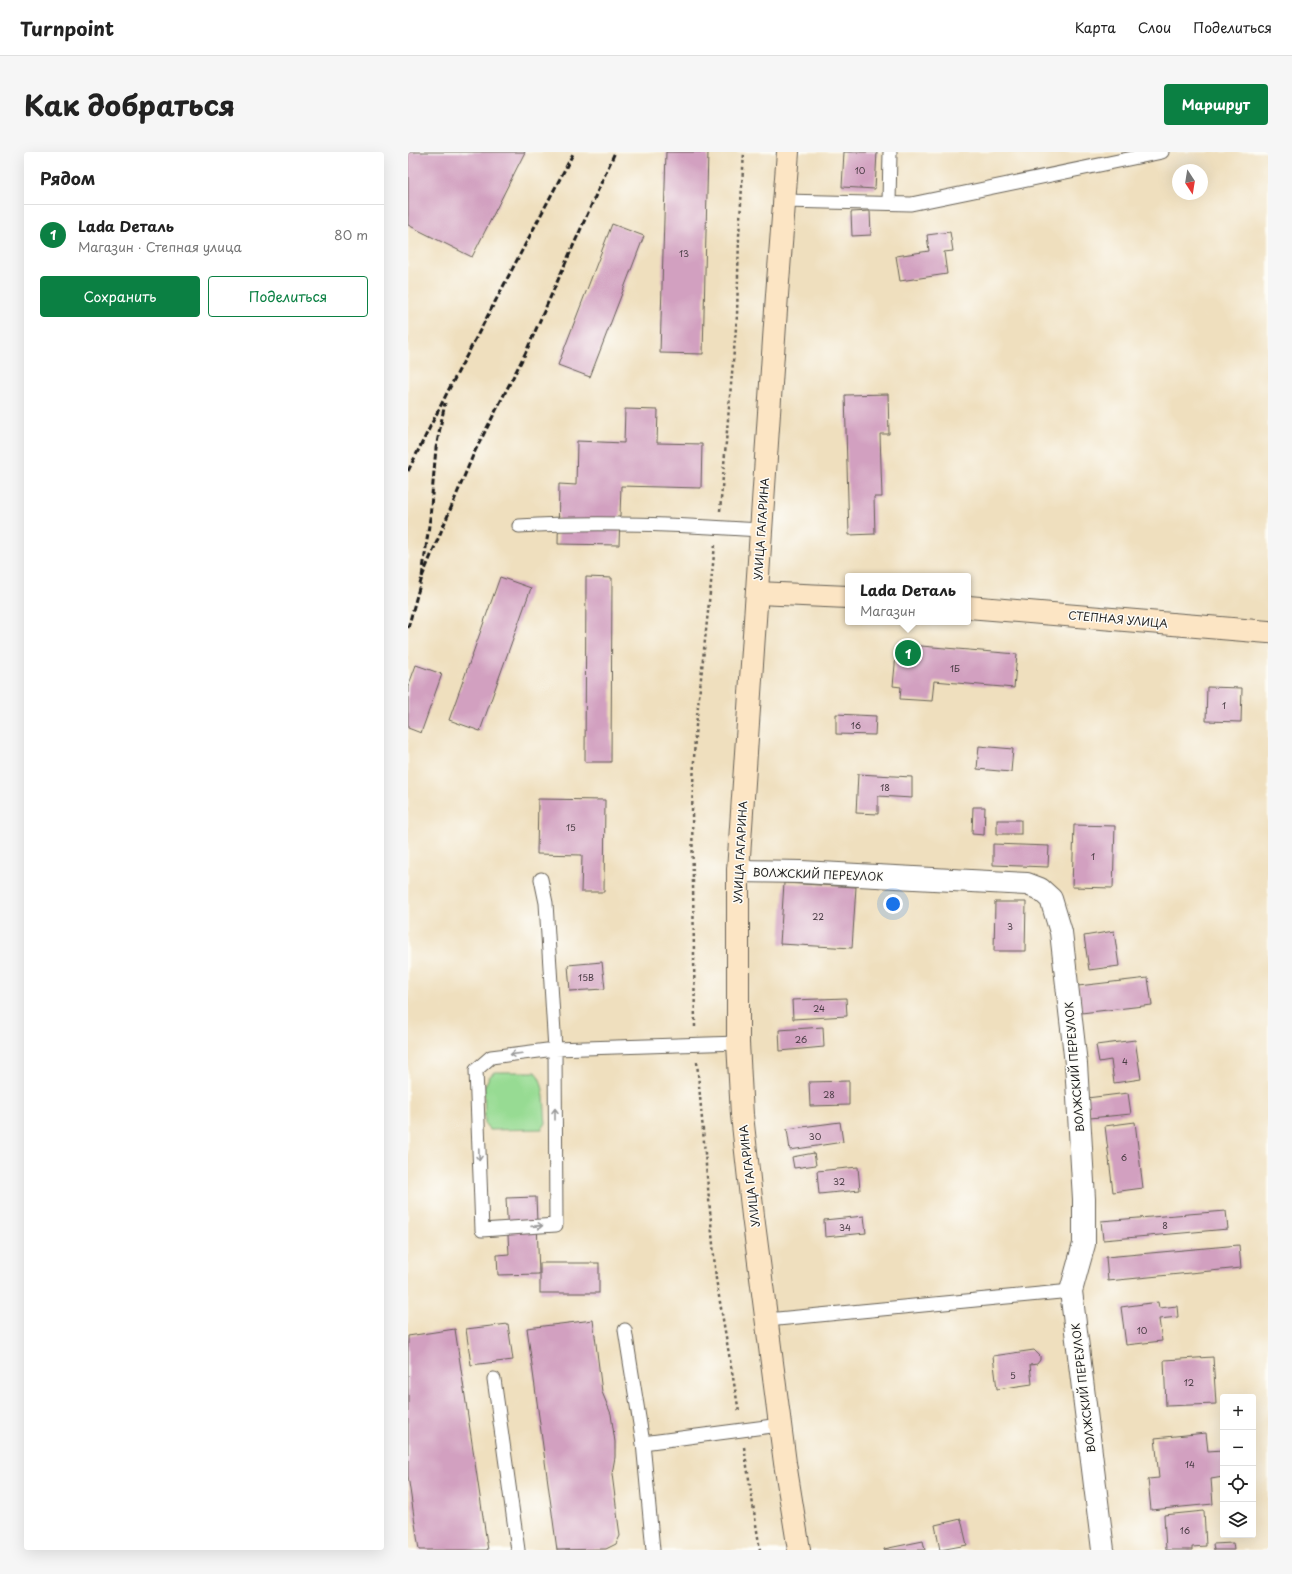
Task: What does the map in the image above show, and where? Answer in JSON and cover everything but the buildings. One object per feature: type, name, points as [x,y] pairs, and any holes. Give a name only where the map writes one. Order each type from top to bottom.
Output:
[{"type":"street","name":"УЛИЦА ГАГАРИНА","points":[[788,152],[738,871],[738,1043],[742,1115],[780,1425],[799,1550]]},
{"type":"street","points":[[757,593],[845,597]]},
{"type":"street","name":"СТЕПНАЯ УЛИЦА","points":[[971,607],[1268,632]]},
{"type":"street","name":"ВОЛЖСКИЙ ПЕРЕУЛОК","points":[[738,871],[801,872],[1027,884],[1040,889],[1051,899],[1061,932],[1076,1064],[1084,1199],[1084,1244],[1071,1291],[1103,1550]]},
{"type":"lane","points":[[890,152],[890,203]]},
{"type":"lane","points":[[784,201],[911,204],[1162,152]]},
{"type":"lane","points":[[519,526],[668,524],[761,530]]},
{"type":"lane","points":[[541,879],[546,903],[555,1049],[556,1225],[482,1230],[476,1070],[491,1057],[555,1049],[738,1043]]},
{"type":"lane","points":[[767,1320],[1071,1291]]},
{"type":"lane","points":[[625,1330],[643,1443],[653,1550]]},
{"type":"lane","points":[[494,1379],[518,1550]]},
{"type":"lane","points":[[643,1443],[780,1425]]},
{"type":"green space","points":[[495,1072],[535,1072],[539,1076],[543,1089],[546,1123],[542,1129],[490,1130],[485,1124],[484,1087],[490,1076]]},
{"type":"railway","points":[[408,471],[448,391],[574,152]]},
{"type":"railway","points":[[422,577],[474,453],[525,354],[615,152]]},
{"type":"railway","points":[[408,628],[422,577],[430,518],[436,448],[445,403]]},
{"type":"place","name":"Lada Dеталь","points":[[908,653]]}]
